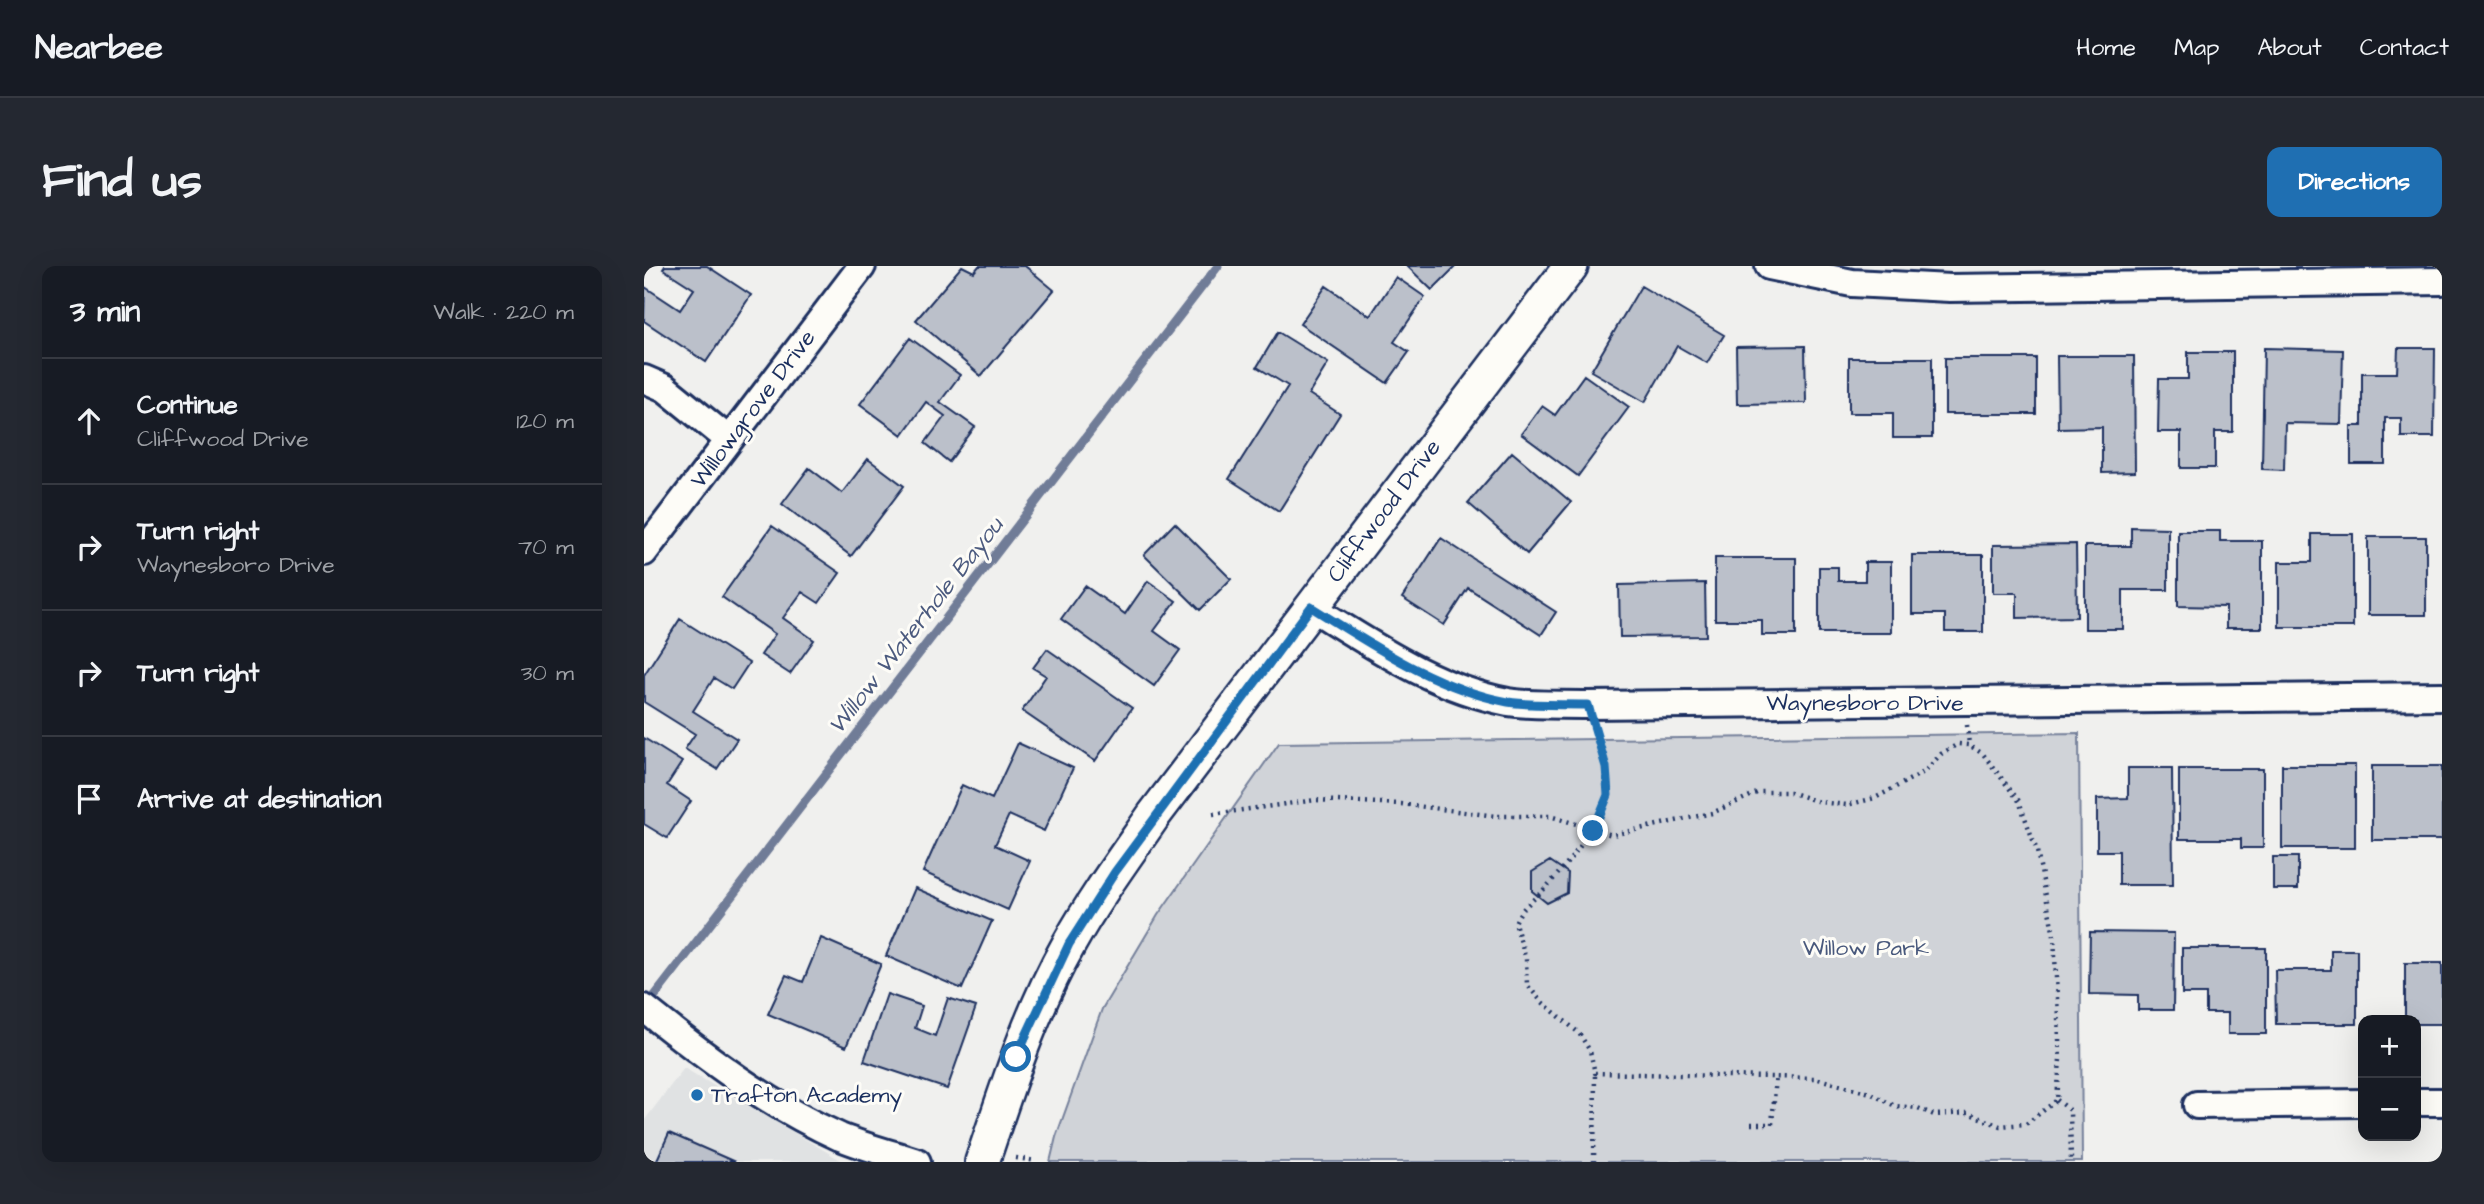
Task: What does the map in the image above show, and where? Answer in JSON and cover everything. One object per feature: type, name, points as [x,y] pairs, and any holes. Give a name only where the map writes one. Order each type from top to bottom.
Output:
[{"type":"street","name":"Willowgrove Drive","points":[[644,552],[862,266]]},
{"type":"street","name":"Cliffwood Drive","points":[[982,1162],[1016,1057],[1069,944],[1154,815],[1572,266]]},
{"type":"street","points":[[1769,266],[1852,283],[1950,288],[2442,281]]},
{"type":"street","points":[[644,379],[665,388],[729,440]]},
{"type":"street","name":"Waynesboro Drive","points":[[1311,607],[1395,660],[1458,690],[1510,702],[1588,705],[2442,696]]},
{"type":"street","points":[[644,1008],[693,1048],[780,1107],[842,1138],[917,1162]]},
{"type":"street","points":[[2197,1105],[2358,1102]]},
{"type":"street","points":[[2421,1102],[2442,1102]]},
{"type":"path","points":[[1588,705],[1606,767],[1608,795],[1593,831],[1538,895],[1522,906],[1514,923],[1526,959],[1527,985],[1541,1002],[1579,1033],[1590,1051],[1595,1073],[1594,1162]]},
{"type":"path","points":[[1213,814],[1316,800],[1401,804],[1496,816],[1550,816],[1612,835],[1712,813],[1759,792],[1790,792],[1819,802],[1847,805],[1875,798],[1924,772],[1941,754],[1958,744],[1969,746],[1983,754],[2020,801],[2037,851],[2054,936],[2060,1059],[2057,1100],[2026,1124],[2000,1126],[1968,1113],[1934,1115],[1918,1108],[1895,1105],[1840,1083],[1815,1078],[1595,1073]]},
{"type":"path","points":[[1751,1124],[1772,1124],[1776,1077]]},
{"type":"path","points":[[2057,1100],[2070,1110],[2071,1162]]},
{"type":"shaded area","name":"Trafton Academy","points":[[684,1068],[844,1162],[644,1162],[644,1121]]},
{"type":"green space","name":"Willow Park","points":[[2079,733],[2082,1162],[1050,1162],[1056,1137],[1102,1009],[1158,915],[1279,743]]},
{"type":"building","points":[[665,266],[707,266],[751,295],[706,362],[644,321],[645,287],[680,310],[694,289],[663,269]]},
{"type":"building","points":[[962,266],[974,272],[979,266],[1025,266],[1054,290],[981,376],[916,320]]},
{"type":"building","points":[[1407,266],[1456,266],[1432,290]]},
{"type":"building","points":[[1396,277],[1425,297],[1394,342],[1409,352],[1387,383],[1300,324],[1326,286],[1370,316]]},
{"type":"building","points":[[1641,286],[1724,335],[1707,363],[1677,346],[1645,402],[1591,371]]},
{"type":"building","points":[[1278,332],[1328,363],[1309,394],[1340,414],[1279,511],[1229,479],[1288,386],[1257,367]]},
{"type":"building","points":[[910,338],[960,375],[940,402],[975,427],[949,462],[925,443],[945,416],[926,402],[902,435],[860,404]]},
{"type":"building","points":[[1805,346],[1806,403],[1737,404],[1736,347]]},
{"type":"building","points":[[2264,348],[2343,350],[2341,424],[2285,423],[2284,470],[2262,469]]},
{"type":"building","points":[[2398,348],[2435,348],[2434,437],[2401,437],[2401,418],[2385,418],[2385,464],[2351,464],[2351,426],[2362,426],[2362,373],[2397,373]]},
{"type":"building","points":[[2188,352],[2233,352],[2233,432],[2215,432],[2215,468],[2181,468],[2181,432],[2158,432],[2159,379],[2188,379]]},
{"type":"building","points":[[2057,356],[2134,356],[2135,472],[2102,473],[2102,427],[2058,428]]},
{"type":"building","points":[[1849,358],[1932,358],[1932,438],[1893,438],[1893,413],[1849,413]]},
{"type":"building","points":[[1945,358],[2036,358],[2036,414],[1945,414]]},
{"type":"building","points":[[1584,375],[1629,407],[1578,476],[1521,434],[1542,406],[1555,415]]},
{"type":"building","points":[[1512,452],[1571,502],[1527,554],[1468,503]]},
{"type":"building","points":[[868,459],[904,486],[851,556],[782,504],[809,468],[842,493]]},
{"type":"building","points":[[1175,523],[1231,579],[1200,610],[1144,555]]},
{"type":"building","points":[[772,526],[840,573],[819,603],[802,592],[783,618],[814,640],[790,674],[761,655],[775,634],[722,597]]},
{"type":"building","points":[[2131,527],[2168,528],[2168,590],[2123,590],[2123,629],[2085,629],[2085,546],[2131,546]]},
{"type":"building","points":[[2178,531],[2220,531],[2220,541],[2262,541],[2262,628],[2226,628],[2226,607],[2178,606]]},
{"type":"building","points":[[2312,534],[2353,534],[2353,627],[2279,627],[2279,562],[2312,562]]},
{"type":"building","points":[[2368,537],[2426,537],[2426,615],[2368,615]]},
{"type":"building","points":[[1441,538],[1556,612],[1541,635],[1468,588],[1444,625],[1402,598]]},
{"type":"building","points":[[2076,544],[2077,617],[2017,618],[2017,593],[1993,593],[1993,545]]},
{"type":"building","points":[[1912,555],[1983,555],[1983,632],[1945,632],[1945,614],[1912,614]]},
{"type":"building","points":[[1715,558],[1796,558],[1796,635],[1762,635],[1762,620],[1715,620]]},
{"type":"building","points":[[1865,562],[1891,562],[1891,633],[1819,633],[1819,567],[1838,567],[1838,581],[1865,581]]},
{"type":"building","points":[[1148,581],[1176,601],[1154,631],[1180,650],[1154,686],[1061,619],[1085,586],[1125,614]]},
{"type":"building","points":[[1705,583],[1706,636],[1620,637],[1619,585]]},
{"type":"building","points":[[680,619],[749,663],[732,689],[714,678],[693,711],[737,739],[717,769],[685,749],[695,734],[644,702],[644,675]]},
{"type":"building","points":[[1047,649],[1132,708],[1095,761],[1022,711],[1046,676],[1033,668]]},
{"type":"building","points":[[644,738],[682,762],[667,785],[691,801],[667,838],[644,824]]},
{"type":"building","points":[[1018,743],[1073,768],[1044,831],[1009,815],[995,845],[1030,861],[1008,910],[923,872],[962,785],[992,799]]},
{"type":"building","points":[[2282,765],[2355,765],[2355,848],[2282,848]]},
{"type":"building","points":[[2372,766],[2442,766],[2442,840],[2372,840]]},
{"type":"building","points":[[2128,768],[2172,768],[2173,885],[2119,885],[2119,851],[2097,851],[2097,799],[2128,798]]},
{"type":"building","points":[[2179,769],[2263,769],[2263,848],[2241,848],[2241,839],[2179,839]]},
{"type":"building","points":[[2273,857],[2298,857],[2298,889],[2273,889]]},
{"type":"building","points":[[1550,861],[1568,873],[1567,893],[1547,903],[1532,891],[1532,872]]},
{"type":"building","points":[[915,888],[992,921],[962,989],[886,956]]},
{"type":"building","points":[[2090,932],[2174,933],[2173,1010],[2138,1010],[2138,995],[2089,994]]},
{"type":"building","points":[[821,938],[881,964],[846,1047],[768,1014],[786,975],[803,982]]},
{"type":"building","points":[[2182,948],[2266,948],[2266,1034],[2228,1034],[2228,1013],[2206,1013],[2206,994],[2182,994]]},
{"type":"building","points":[[2331,950],[2357,950],[2357,1024],[2276,1024],[2275,970],[2331,970]]},
{"type":"building","points":[[2405,963],[2442,963],[2442,1024],[2421,1024],[2421,1015],[2405,1015]]},
{"type":"building","points":[[887,994],[922,1006],[915,1028],[935,1036],[948,998],[976,1007],[947,1089],[864,1061]]},
{"type":"building","points":[[669,1133],[735,1162],[656,1162]]},
{"type":"waterway","name":"Willow Waterhole Bayou","points":[[647,1006],[1218,266]]},
{"type":"place","name":"Trafton Academy","points":[[697,1095]]},
{"type":"route","points":[[1016,1057],[1069,944],[1115,872],[1154,815],[1311,607],[1395,660],[1458,690],[1510,702],[1588,705],[1606,767],[1608,795],[1593,831]]}]
